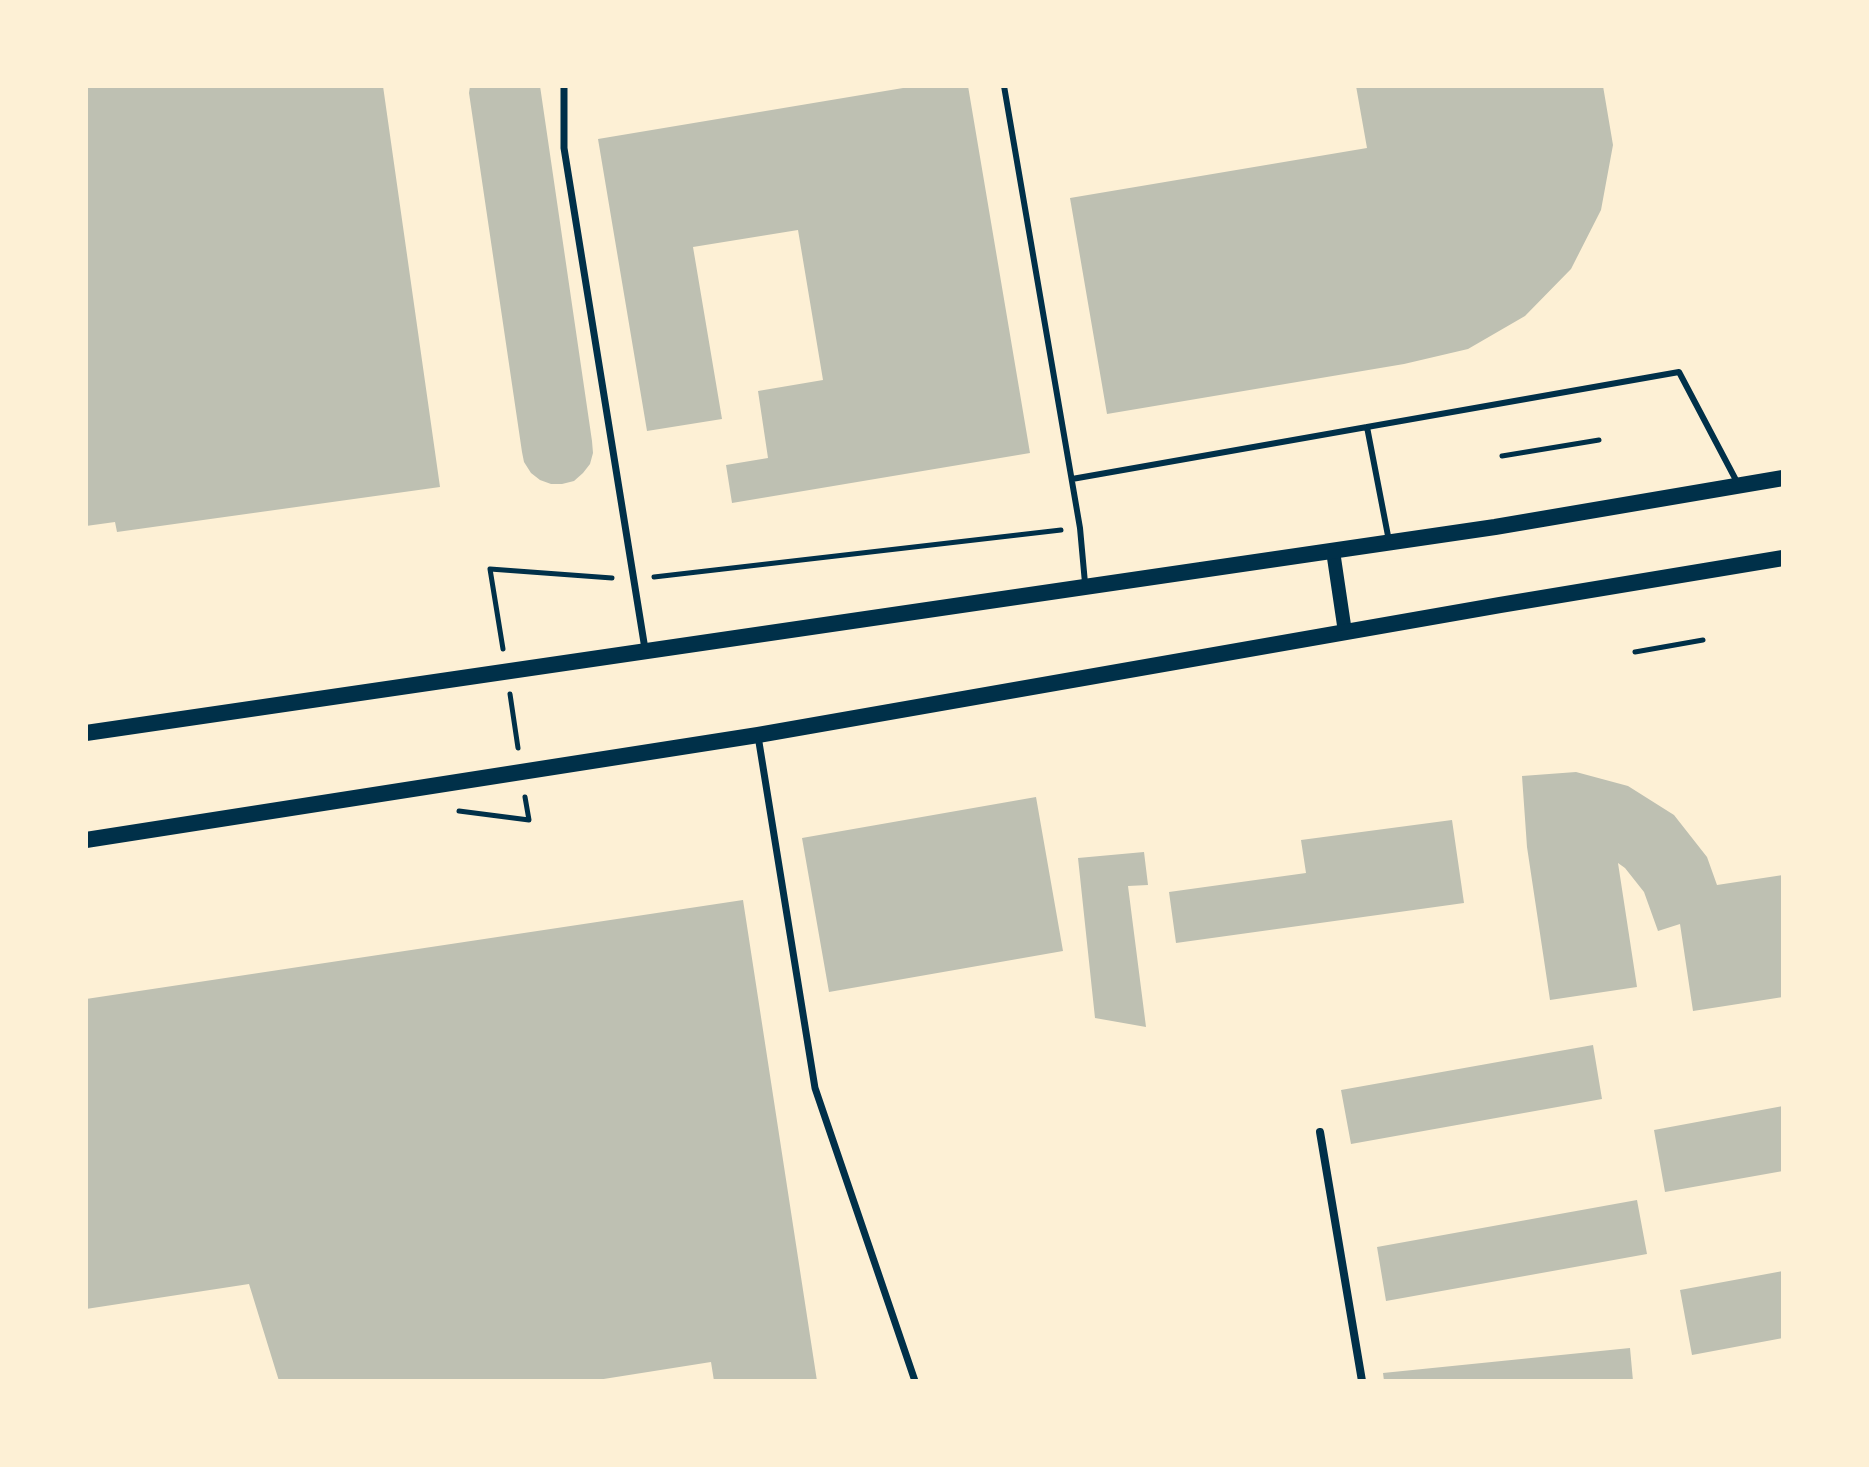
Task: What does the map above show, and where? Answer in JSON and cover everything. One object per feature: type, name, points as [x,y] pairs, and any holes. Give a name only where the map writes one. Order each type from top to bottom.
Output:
[{"type":"main road","points":[[86,733],[1389,543],[1783,478]]},
{"type":"main road","points":[[86,840],[758,735],[1783,558]]},
{"type":"street","points":[[564,86],[564,148],[645,651]]},
{"type":"street","points":[[1333,551],[1345,632]]},
{"type":"street","points":[[758,735],[815,1088],[915,1381]]},
{"type":"street","points":[[1320,1132],[1362,1381]]},
{"type":"lane","points":[[1004,86],[1080,528],[1085,587]]},
{"type":"lane","points":[[1072,479],[1679,372],[1739,486]]},
{"type":"lane","points":[[1367,427],[1389,543]]},
{"type":"path","points":[[1502,456],[1599,440]]},
{"type":"path","points":[[490,569],[633,579],[1080,528]]},
{"type":"path","points":[[1635,652],[1703,640]]},
{"type":"building","points":[[86,86],[383,86],[440,487],[117,532],[115,522],[86,526]]},
{"type":"building","points":[[470,86],[540,86],[593,453],[583,473],[574,481],[562,484],[540,480],[524,462]]},
{"type":"building","points":[[915,86],[968,86],[1030,453],[732,503],[726,465],[768,458],[758,391],[823,380],[798,230],[693,247],[722,419],[647,431],[598,139]]},
{"type":"building","points":[[1356,86],[1603,86],[1613,145],[1601,210],[1571,269],[1525,316],[1468,349],[1404,364],[1107,414],[1070,198],[1367,148]]},
{"type":"building","points":[[1576,772],[1628,786],[1674,815],[1707,857],[1717,885],[1783,875],[1783,997],[1693,1011],[1680,924],[1658,931],[1644,892],[1618,863],[1637,987],[1550,1000],[1527,847],[1522,776]]},
{"type":"building","points":[[1036,797],[1063,951],[829,992],[802,838]]},
{"type":"building","points":[[1452,820],[1464,903],[1176,943],[1169,892],[1306,873],[1301,840]]},
{"type":"building","points":[[1144,852],[1148,885],[1128,886],[1146,1027],[1095,1018],[1078,858]]},
{"type":"building","points":[[743,900],[817,1381],[714,1381],[711,1362],[591,1381],[279,1381],[249,1284],[86,1309],[86,999]]},
{"type":"building","points":[[1593,1045],[1602,1099],[1351,1144],[1341,1090]]},
{"type":"building","points":[[1783,1106],[1783,1171],[1665,1192],[1654,1130]]},
{"type":"building","points":[[1637,1200],[1647,1254],[1386,1301],[1377,1247]]},
{"type":"building","points":[[1783,1271],[1783,1338],[1692,1355],[1680,1290]]},
{"type":"building","points":[[1630,1348],[1633,1381],[1384,1381],[1383,1373]]}]
